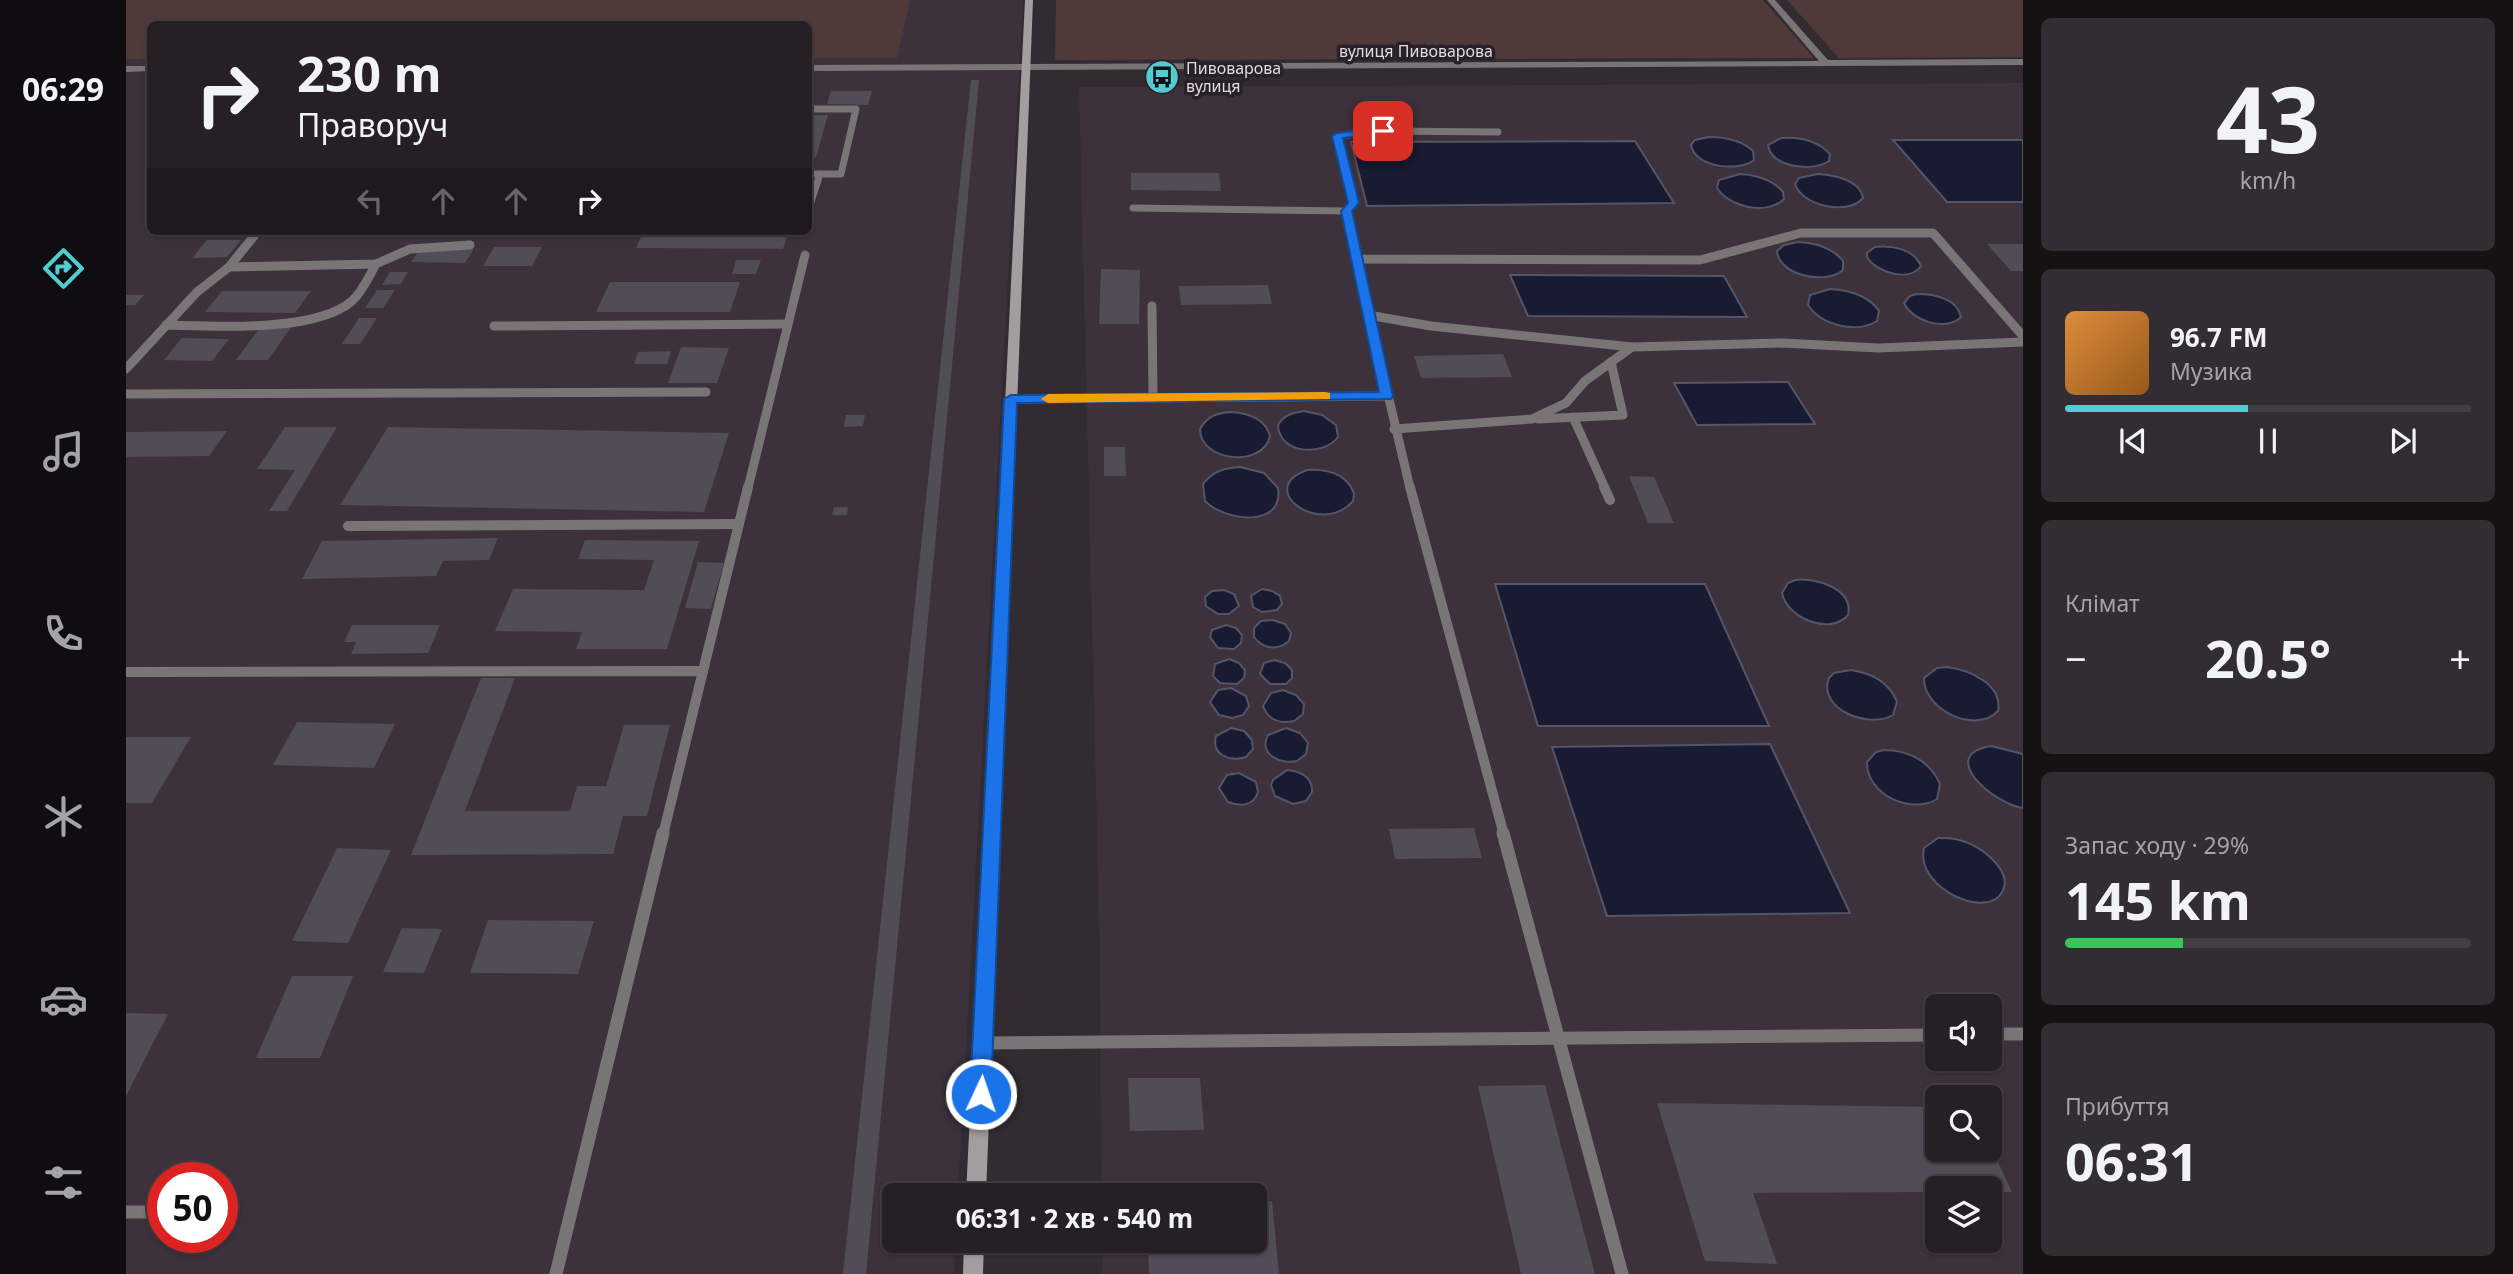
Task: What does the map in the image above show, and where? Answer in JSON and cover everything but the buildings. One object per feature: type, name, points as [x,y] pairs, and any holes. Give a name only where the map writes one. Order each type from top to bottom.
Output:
[{"type":"main road","points":[[977,1183],[1028,0]]},
{"type":"main road","points":[[973,1274],[974,1253]]},
{"type":"street","points":[[1770,0],[1826,62]]},
{"type":"street","name":"вулиця Пивоварова","points":[[812,68],[2023,62]]},
{"type":"street","points":[[126,69],[147,69]]},
{"type":"lane","points":[[812,109],[856,109],[841,174],[812,174]]},
{"type":"lane","points":[[1133,208],[1346,211],[1353,203],[1337,136],[1383,131],[1498,132]]},
{"type":"lane","points":[[812,199],[820,174]]},
{"type":"lane","points":[[1346,211],[1394,429],[1622,1274]]},
{"type":"lane","points":[[1356,259],[1700,260],[1801,233],[1933,233],[2023,336]]},
{"type":"lane","points":[[126,369],[197,292],[229,267],[255,235]]},
{"type":"lane","points":[[166,325],[304,321],[332,313],[352,301],[376,264],[390,254],[406,248],[470,245]]},
{"type":"lane","points":[[556,1274],[805,255]]},
{"type":"lane","points":[[229,267],[376,264]]},
{"type":"lane","points":[[1152,306],[1153,398]]},
{"type":"lane","points":[[1368,315],[1432,326],[1632,347],[1783,343],[1878,348],[2023,342]]},
{"type":"lane","points":[[494,326],[787,324]]},
{"type":"lane","points":[[1532,419],[1566,403],[1584,382],[1632,347]]},
{"type":"lane","points":[[1394,429],[1623,415],[1611,362]]},
{"type":"lane","points":[[126,394],[706,393]]},
{"type":"lane","points":[[1011,399],[1386,396]]},
{"type":"lane","points":[[1573,417],[1610,500]]},
{"type":"lane","points":[[348,526],[738,524]]},
{"type":"lane","points":[[126,672],[703,671]]},
{"type":"lane","points":[[2002,1034],[2023,1034]]},
{"type":"lane","points":[[983,1044],[1925,1035]]},
{"type":"lane","points":[[126,1212],[147,1212]]},
{"type":"shaded area","points":[[126,0],[1023,0],[959,1183],[882,1183],[882,1253],[955,1253],[954,1274],[126,1274]]},
{"type":"shaded area","points":[[126,0],[910,0],[897,58],[812,58],[812,21],[147,21],[147,59],[126,59]]},
{"type":"shaded area","points":[[1056,0],[1763,0],[1814,58],[1055,60]]},
{"type":"shaded area","points":[[1787,0],[2023,0],[2023,57],[1839,58]]},
{"type":"shaded area","points":[[2023,83],[2023,1274],[1102,1274],[1102,1253],[1267,1253],[1267,1183],[1101,1183],[1100,957],[1079,87]]},
{"type":"water","points":[[1709,137],[1743,144],[1753,151],[1754,160],[1729,167],[1700,159],[1691,145],[1695,140]]},
{"type":"water","points":[[1781,138],[1813,143],[1830,154],[1829,161],[1803,167],[1784,163],[1771,153],[1768,145]]},
{"type":"water","points":[[1893,140],[2023,140],[2023,202],[1947,202]]},
{"type":"water","points":[[1635,141],[1674,203],[1367,206],[1351,142]]},
{"type":"water","points":[[1740,174],[1769,181],[1783,192],[1784,199],[1777,204],[1758,208],[1730,200],[1717,188],[1719,180]]},
{"type":"water","points":[[1818,174],[1838,177],[1852,183],[1863,198],[1856,203],[1837,207],[1826,206],[1806,198],[1795,184],[1799,178]]},
{"type":"water","points":[[1798,242],[1817,245],[1834,252],[1843,261],[1843,270],[1826,277],[1804,276],[1794,272],[1780,260],[1777,251],[1784,245]]},
{"type":"water","points":[[1875,247],[1902,249],[1918,260],[1921,266],[1909,274],[1885,271],[1867,257],[1867,253]]},
{"type":"water","points":[[1510,275],[1724,276],[1747,317],[1528,316]]},
{"type":"water","points":[[1830,289],[1851,292],[1869,301],[1879,311],[1877,321],[1869,325],[1849,327],[1821,318],[1808,305],[1810,295]]},
{"type":"water","points":[[1910,296],[1937,296],[1950,301],[1961,317],[1947,324],[1938,324],[1914,315],[1904,303]]},
{"type":"water","points":[[1788,382],[1815,424],[1697,425],[1674,383]]},
{"type":"water","points":[[1304,411],[1322,415],[1336,425],[1338,437],[1322,448],[1313,450],[1293,447],[1286,442],[1280,435],[1278,425],[1289,415]]},
{"type":"water","points":[[1231,412],[1249,415],[1264,425],[1270,436],[1265,446],[1245,457],[1232,457],[1210,449],[1203,440],[1200,429],[1213,416]]},
{"type":"water","points":[[1240,467],[1264,473],[1278,488],[1277,501],[1272,510],[1263,515],[1238,516],[1214,508],[1205,501],[1203,484],[1211,476],[1219,471]]},
{"type":"water","points":[[1307,470],[1322,470],[1347,481],[1354,494],[1353,501],[1340,511],[1325,514],[1310,512],[1298,506],[1290,498],[1287,488],[1292,478]]},
{"type":"water","points":[[1795,580],[1812,580],[1839,591],[1848,606],[1848,615],[1831,624],[1821,624],[1800,616],[1792,610],[1782,593],[1788,583]]},
{"type":"water","points":[[1495,584],[1705,584],[1769,726],[1538,726]]},
{"type":"water","points":[[1262,589],[1280,596],[1282,604],[1277,610],[1262,612],[1253,607],[1251,596]]},
{"type":"water","points":[[1224,590],[1234,594],[1239,606],[1229,614],[1218,614],[1206,606],[1205,597],[1212,591]]},
{"type":"water","points":[[1273,620],[1285,624],[1291,633],[1289,641],[1270,647],[1254,637],[1254,628],[1261,621]]},
{"type":"water","points":[[1226,625],[1236,628],[1242,635],[1241,643],[1234,649],[1218,648],[1210,637],[1212,630]]},
{"type":"water","points":[[1229,659],[1239,663],[1245,670],[1244,678],[1237,684],[1220,683],[1213,676],[1215,664]]},
{"type":"water","points":[[1274,660],[1285,663],[1292,670],[1292,678],[1286,684],[1270,684],[1260,674],[1264,663]]},
{"type":"water","points":[[1937,668],[1965,671],[1990,686],[1998,701],[1998,711],[1988,718],[1977,720],[1952,715],[1941,708],[1932,700],[1924,678]]},
{"type":"water","points":[[1851,670],[1872,676],[1889,689],[1897,702],[1893,715],[1872,720],[1848,714],[1838,707],[1827,689],[1829,678],[1834,673]]},
{"type":"water","points":[[1231,688],[1246,696],[1249,706],[1243,715],[1232,718],[1219,715],[1210,702],[1218,690]]},
{"type":"water","points":[[1283,690],[1296,695],[1304,704],[1303,714],[1294,721],[1275,720],[1263,706],[1271,693]]},
{"type":"water","points":[[1231,728],[1244,731],[1252,740],[1253,749],[1246,757],[1228,758],[1216,748],[1216,736]]},
{"type":"water","points":[[1286,728],[1300,733],[1308,743],[1306,754],[1297,761],[1278,760],[1268,753],[1266,748],[1268,735]]},
{"type":"water","points":[[1770,744],[1850,913],[1607,916],[1552,747]]},
{"type":"water","points":[[1991,746],[2023,754],[2023,808],[1998,798],[1976,779],[1969,769],[1969,759],[1975,751]]},
{"type":"water","points":[[1876,752],[1901,752],[1924,763],[1940,784],[1937,799],[1915,805],[1892,799],[1882,792],[1869,774],[1867,762]]},
{"type":"water","points":[[1287,770],[1301,773],[1310,782],[1312,792],[1306,801],[1293,804],[1275,796],[1271,785],[1273,780]]},
{"type":"water","points":[[1239,773],[1256,782],[1258,792],[1250,803],[1237,805],[1228,802],[1219,788],[1227,775]]},
{"type":"water","points":[[1938,838],[1967,842],[1992,859],[2000,868],[2004,879],[2004,887],[1997,898],[1986,902],[1972,902],[1956,897],[1931,877],[1924,863],[1924,848]]},
{"type":"slow traffic","points":[[1048,399],[1325,396]]},
{"type":"place","name":"Пивоварова вулиця","points":[[1162,77]]},
{"type":"route","points":[[981,1094],[1011,399],[1386,396],[1346,211],[1353,203],[1337,136],[1383,131]]}]
